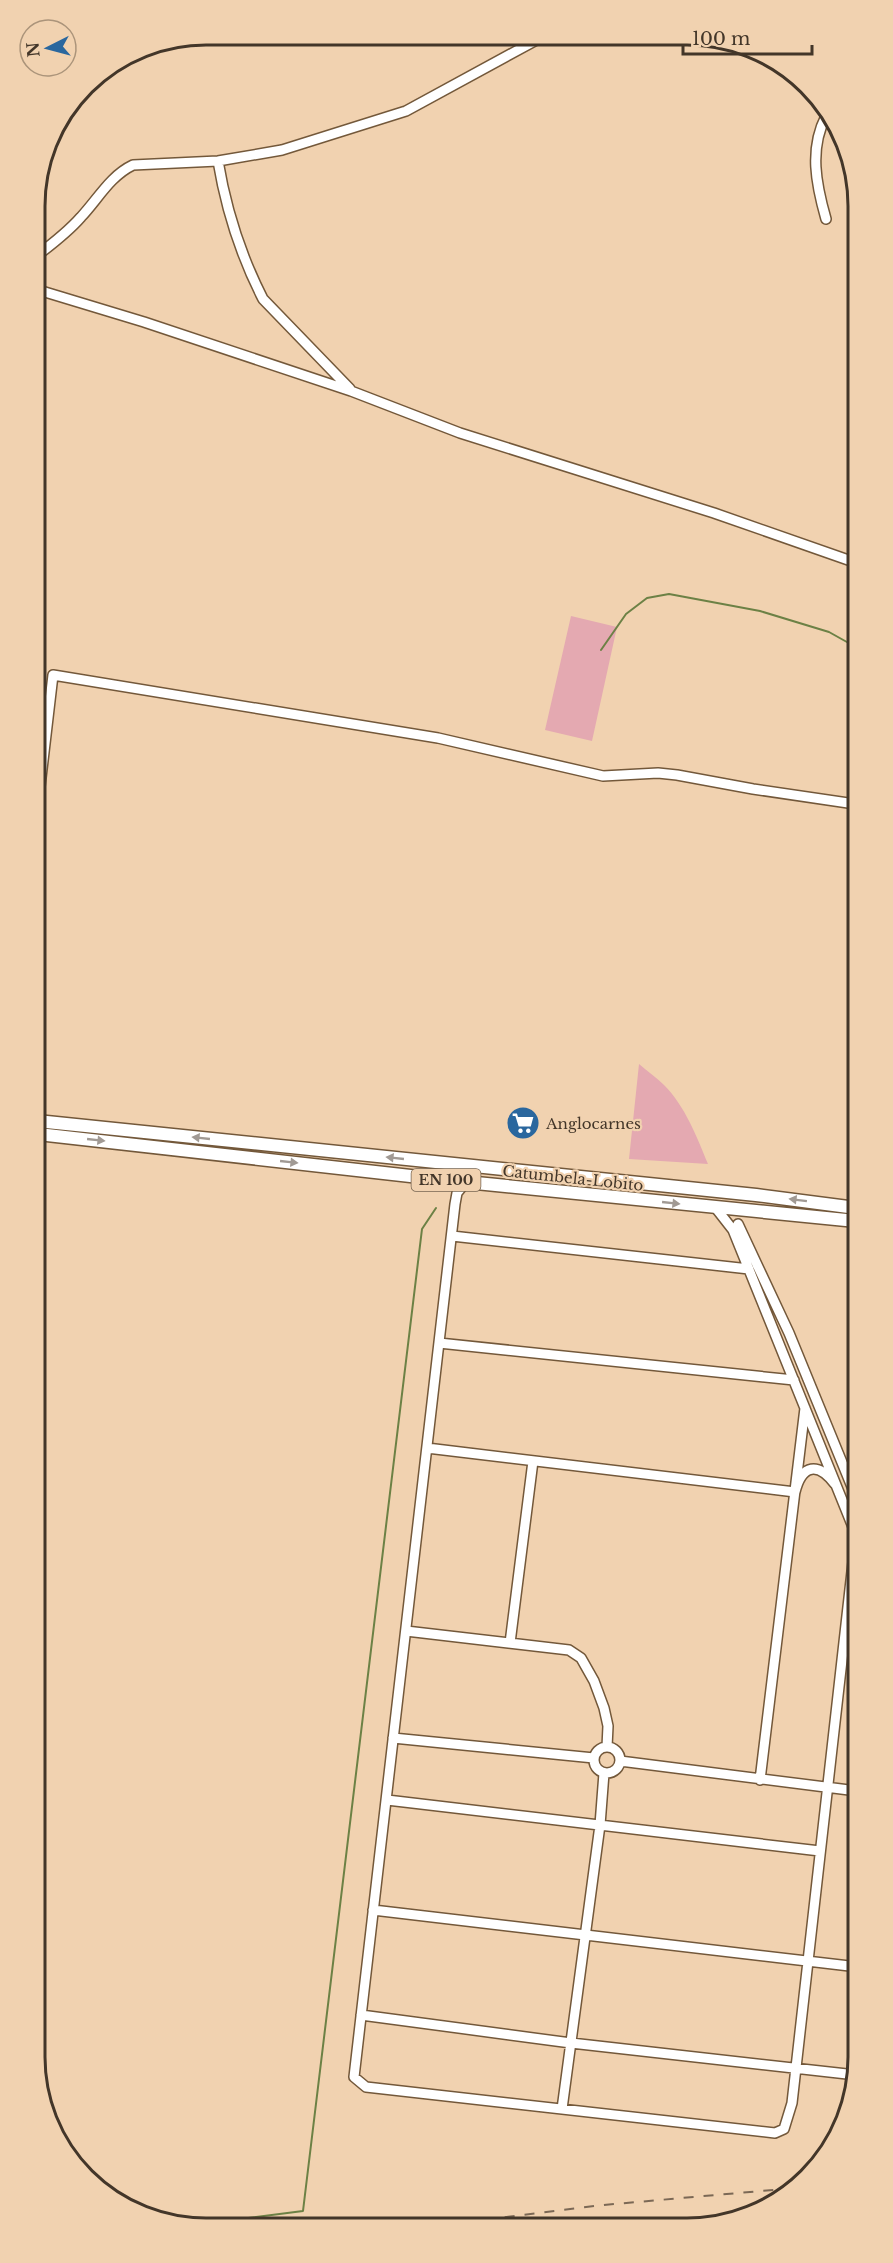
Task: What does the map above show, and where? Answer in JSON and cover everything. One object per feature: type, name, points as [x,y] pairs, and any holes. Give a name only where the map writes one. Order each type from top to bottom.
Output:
[{"type":"main road","name":"Catumbela-Lobito","points":[[45,1121],[756,1195],[848,1207]]},
{"type":"main road","name":"Catumbela-Lobito","points":[[45,1135],[446,1180],[848,1220]]},
{"type":"street","points":[[45,249],[84,215],[93,201],[123,170],[133,165],[218,161],[282,150],[406,111],[527,45]]},
{"type":"street","points":[[823,121],[820,127],[815,162],[826,219]]},
{"type":"street","points":[[218,161],[224,200],[263,299],[351,391]]},
{"type":"street","points":[[45,293],[144,322],[351,391],[460,434],[714,513],[848,560]]},
{"type":"street","points":[[45,744],[53,675],[438,738],[603,776],[658,773],[677,775],[848,803]]},
{"type":"street","points":[[446,1180],[455,1204]]},
{"type":"street","points":[[466,1182],[457,1193],[455,1204],[354,2077],[366,2087],[775,2133],[784,2129],[789,2117],[848,1609]]},
{"type":"street","points":[[715,1207],[727,1221],[736,1237],[848,1517]]},
{"type":"street","points":[[736,1237],[744,1208]]},
{"type":"street","points":[[738,1224],[789,1333],[848,1479]]},
{"type":"street","points":[[452,1236],[749,1269]]},
{"type":"street","points":[[439,1343],[794,1380]]},
{"type":"street","points":[[760,1780],[805,1408]]},
{"type":"street","points":[[427,1448],[795,1492]]},
{"type":"street","points":[[510,1643],[533,1461]]},
{"type":"street","points":[[795,1492],[800,1477],[806,1471],[814,1469],[821,1469],[835,1484]]},
{"type":"street","points":[[406,1631],[568,1650],[582,1658],[604,1708],[608,1726],[607,1747]]},
{"type":"street","points":[[393,1738],[594,1758]]},
{"type":"street","points":[[607,1747],[618,1753],[620,1761],[616,1769],[604,1773],[595,1766],[594,1758],[600,1749],[607,1747]]},
{"type":"street","points":[[620,1761],[848,1790]]},
{"type":"street","points":[[562,2109],[600,1826],[604,1773]]},
{"type":"street","points":[[387,1800],[820,1851]]},
{"type":"street","points":[[373,1910],[848,1966]]},
{"type":"street","points":[[361,2015],[571,2043],[847,2074]]},
{"type":"shaded area","points":[[571,616],[617,627],[592,741],[545,730]]},
{"type":"shaded area","points":[[639,1064],[664,1085],[678,1102],[690,1122],[708,1164],[629,1159]]},
{"type":"waterway","points":[[601,650],[626,614],[647,598],[669,594],[760,611],[829,632],[848,643]]},
{"type":"waterway","points":[[248,2218],[303,2211],[422,1229],[436,1208]]},
{"type":"railway","points":[[498,2218],[603,2205],[779,2189]]},
{"type":"place","name":"Anglocarnes","points":[[523,1123]]}]
